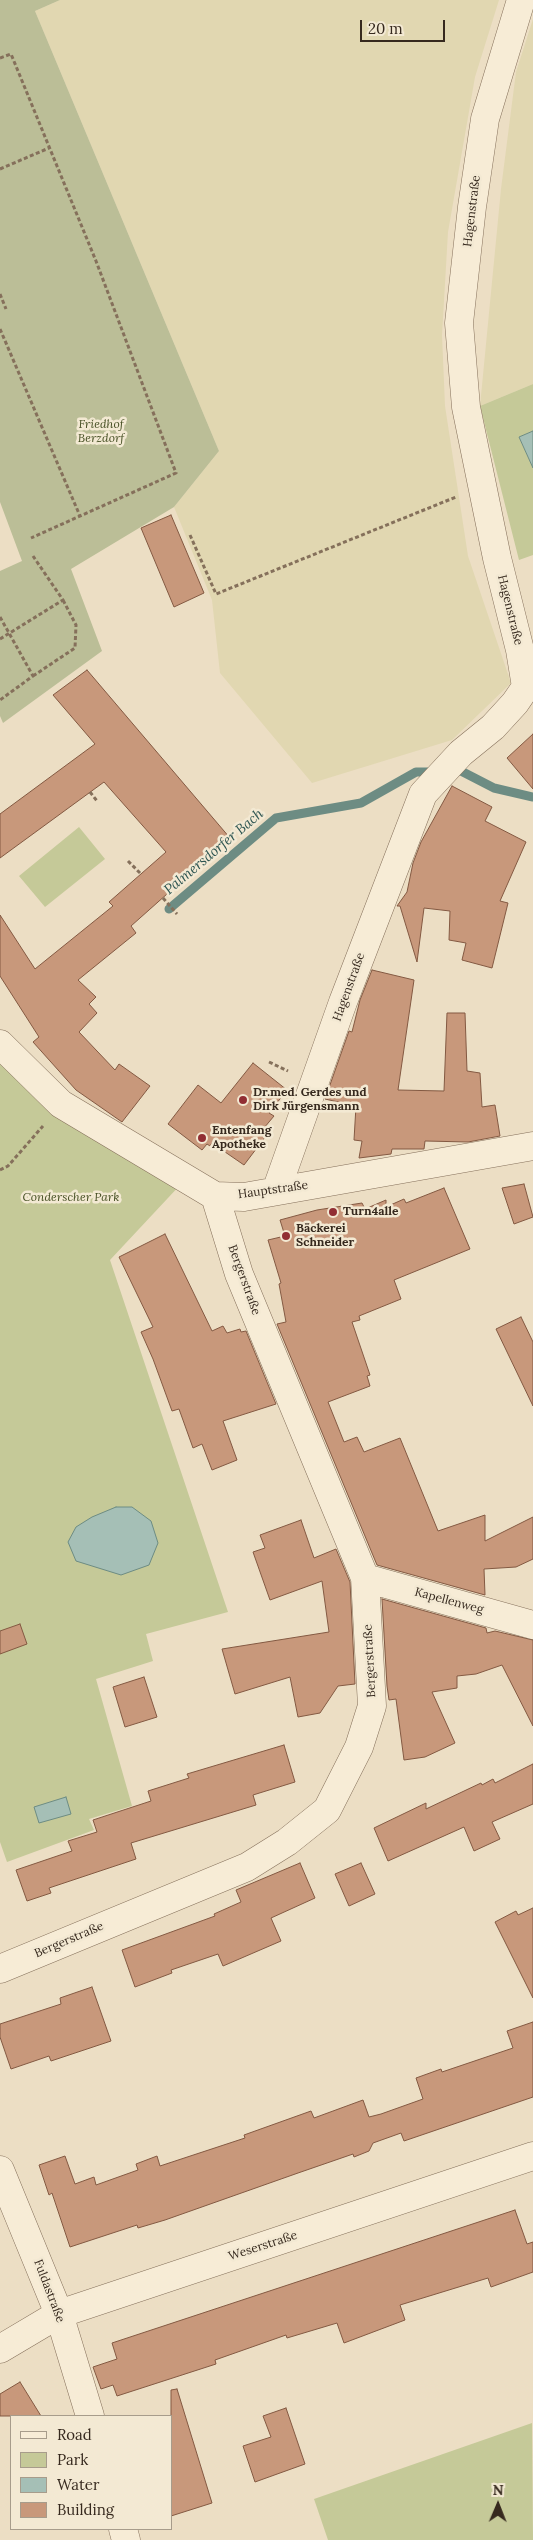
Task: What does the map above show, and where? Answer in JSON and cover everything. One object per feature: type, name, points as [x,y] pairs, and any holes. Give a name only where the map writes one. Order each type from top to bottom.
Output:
[{"type":"street","name":"Hagenstraße","points":[[276,1191],[343,1002],[422,794],[461,754],[493,727],[516,703],[526,687],[520,650],[482,487],[466,408],[459,324],[472,207],[485,119],[520,0]]},
{"type":"street","name":"Hauptstraße","points":[[0,1044],[61,1104],[215,1196],[244,1197],[533,1146]]},
{"type":"street","name":"Bergerstraße","points":[[0,1969],[247,1867],[287,1842],[327,1810],[359,1747],[372,1706],[365,1578],[239,1274],[215,1196]]},
{"type":"street","name":"Kapellenweg","points":[[365,1578],[533,1625]]},
{"type":"street","name":"Weserstraße","points":[[0,2349],[59,2314],[533,2156]]},
{"type":"street","name":"Fuldastraße","points":[[0,2170],[59,2314],[90,2415]]},
{"type":"path","points":[[0,58],[12,54],[96,260],[176,473],[31,538]]},
{"type":"path","points":[[0,168],[49,148]]},
{"type":"path","points":[[0,294],[6,309]]},
{"type":"path","points":[[0,329],[80,516]]},
{"type":"path","points":[[190,535],[216,594],[482,487]]},
{"type":"path","points":[[0,700],[75,648],[76,625],[63,600],[33,556]]},
{"type":"path","points":[[0,639],[63,600]]},
{"type":"path","points":[[0,617],[33,676]]},
{"type":"path","points":[[90,792],[97,801]]},
{"type":"path","points":[[128,861],[141,874]]},
{"type":"path","points":[[163,898],[177,914]]},
{"type":"path","points":[[0,1170],[8,1166],[61,1104]]},
{"type":"shaded area","points":[[60,0],[499,0],[475,77],[448,232],[442,335],[445,406],[468,556],[511,683],[452,740],[312,783],[220,673],[212,600],[174,507],[219,451],[35,11]]},
{"type":"shaded area","points":[[533,19],[533,384],[480,406],[501,189],[516,72]]},
{"type":"green space","name":"Friedhof Berzdorf","points":[[0,0],[60,0],[35,11],[219,451],[174,507],[71,569],[102,651],[3,723],[0,716],[0,571],[22,561],[0,502]]},
{"type":"green space","points":[[533,384],[533,431],[519,437],[533,468],[533,555],[519,560],[480,406]]},
{"type":"green space","points":[[79,827],[105,859],[45,907],[19,876]]},
{"type":"green space","name":"Conderscher Park","points":[[0,1050],[182,1183],[110,1260],[228,1612],[146,1634],[153,1661],[96,1679],[132,1806],[89,1819],[94,1830],[7,1862],[0,1842]]},
{"type":"green space","points":[[532,2423],[533,2540],[328,2540],[314,2499]]},
{"type":"water","points":[[533,431],[533,468],[519,437]]},
{"type":"water","points":[[116,1507],[132,1507],[151,1521],[158,1543],[149,1565],[121,1575],[76,1561],[68,1542],[76,1527],[92,1517]]},
{"type":"water","points":[[66,1797],[71,1814],[39,1823],[34,1807]]},
{"type":"building","points":[[171,515],[204,593],[174,607],[141,528]]},
{"type":"building","points":[[87,670],[230,838],[131,926],[136,933],[78,980],[96,997],[89,1004],[97,1013],[79,1032],[115,1070],[119,1064],[150,1086],[122,1122],[76,1090],[33,1042],[39,1037],[0,976],[0,915],[35,969],[113,906],[109,902],[166,852],[104,782],[0,858],[0,814],[95,744],[53,695]]},
{"type":"building","points":[[533,734],[533,789],[507,758]]},
{"type":"building","points":[[452,786],[492,807],[485,821],[526,842],[500,901],[508,903],[492,968],[462,960],[466,943],[449,940],[450,911],[424,908],[417,962],[400,906],[397,906],[407,892],[413,863],[421,842]]},
{"type":"building","points":[[372,970],[414,980],[398,1090],[444,1091],[447,1013],[465,1013],[467,1071],[480,1073],[482,1107],[495,1105],[500,1136],[468,1142],[425,1141],[424,1149],[392,1149],[391,1154],[359,1158],[362,1141],[354,1140],[356,1106],[325,1099],[349,1031],[352,1032],[360,1000]]},
{"type":"building","points":[[253,1063],[287,1090],[269,1113],[274,1116],[264,1128],[269,1132],[244,1165],[212,1143],[210,1146],[207,1144],[202,1150],[168,1124],[198,1085],[221,1103]]},
{"type":"building","points":[[524,1184],[533,1217],[514,1224],[502,1188]]},
{"type":"building","points":[[444,1188],[470,1249],[394,1280],[401,1299],[359,1316],[360,1320],[352,1322],[370,1375],[367,1376],[370,1386],[328,1402],[344,1442],[357,1437],[364,1452],[400,1438],[438,1531],[485,1515],[485,1541],[533,1517],[533,1559],[516,1567],[484,1569],[485,1595],[377,1565],[277,1324],[286,1322],[279,1284],[281,1283],[268,1240],[285,1236],[280,1220],[317,1210],[362,1203],[365,1209],[386,1200],[386,1207],[404,1199],[406,1203]]},
{"type":"building","points":[[165,1234],[212,1331],[223,1326],[227,1333],[240,1329],[241,1332],[246,1331],[276,1404],[223,1421],[237,1460],[212,1470],[202,1444],[193,1448],[179,1409],[172,1411],[141,1332],[153,1327],[119,1257]]},
{"type":"building","points":[[521,1317],[533,1342],[533,1406],[496,1329]]},
{"type":"building","points":[[301,1520],[314,1558],[336,1549],[350,1582],[355,1684],[338,1686],[320,1713],[298,1717],[290,1677],[235,1694],[222,1649],[329,1632],[322,1581],[270,1600],[253,1552],[265,1548],[260,1535]]},
{"type":"building","points":[[382,1599],[486,1628],[487,1633],[495,1631],[533,1640],[533,1726],[502,1665],[476,1674],[457,1676],[457,1688],[432,1692],[455,1743],[425,1757],[404,1760],[396,1699],[389,1700],[387,1686]]},
{"type":"building","points":[[20,1624],[27,1644],[0,1654],[0,1631]]},
{"type":"building","points":[[144,1677],[157,1717],[125,1727],[113,1687]]},
{"type":"building","points":[[284,1745],[295,1782],[253,1795],[256,1805],[131,1843],[136,1859],[49,1888],[51,1893],[27,1901],[16,1870],[72,1851],[68,1841],[97,1832],[93,1820],[151,1801],[148,1791],[189,1778],[187,1774]]},
{"type":"building","points":[[533,1764],[533,1804],[492,1822],[500,1839],[474,1851],[464,1827],[388,1861],[374,1828],[426,1803],[426,1809],[481,1783],[482,1785],[493,1779],[495,1783]]},
{"type":"building","points":[[300,1863],[315,1898],[271,1918],[281,1941],[223,1966],[218,1954],[171,1970],[172,1973],[135,1987],[122,1950],[215,1916],[214,1914],[241,1902],[236,1890]]},
{"type":"building","points":[[361,1863],[375,1894],[349,1906],[335,1874]]},
{"type":"building","points":[[533,1908],[533,1998],[495,1922],[516,1911],[518,1915]]},
{"type":"building","points":[[92,1987],[111,2041],[51,2061],[49,2056],[11,2069],[0,2037],[0,2024],[61,2004],[60,1998]]},
{"type":"building","points":[[533,2022],[533,2097],[404,2141],[401,2133],[373,2143],[369,2151],[354,2157],[353,2154],[165,2220],[138,2228],[137,2225],[70,2247],[52,2193],[49,2195],[39,2165],[65,2156],[75,2184],[94,2177],[96,2185],[138,2170],[136,2164],[157,2156],[160,2166],[245,2138],[244,2135],[311,2111],[314,2118],[363,2100],[369,2117],[381,2114],[423,2099],[416,2078],[441,2069],[442,2072],[513,2048],[507,2031]]},
{"type":"building","points":[[515,2210],[527,2244],[533,2242],[533,2272],[491,2287],[488,2278],[400,2305],[405,2320],[344,2343],[337,2323],[287,2338],[286,2335],[215,2360],[216,2364],[117,2396],[113,2385],[101,2389],[93,2367],[117,2359],[112,2343]]},
{"type":"building","points":[[20,2382],[40,2415],[0,2416],[0,2394]]},
{"type":"building","points":[[177,2389],[212,2503],[172,2516],[172,2415],[171,2390]]},
{"type":"building","points":[[286,2408],[305,2464],[255,2482],[243,2446],[271,2437],[263,2416]]},
{"type":"waterway","name":"Palmersdorfer Bach","points":[[451,771],[461,771],[494,788],[533,797]]},
{"type":"waterway","name":"Palmersdorfer Bach","points":[[169,909],[276,818],[361,803],[416,772],[436,772]]},
{"type":"place","name":"Dr.med. Gerdes und Dirk Jürgensmann","points":[[243,1100]]},
{"type":"place","name":"Entenfang Apotheke","points":[[202,1138]]},
{"type":"place","name":"Turn4alle","points":[[333,1212]]},
{"type":"place","name":"Bäckerei Schneider","points":[[286,1236]]}]
